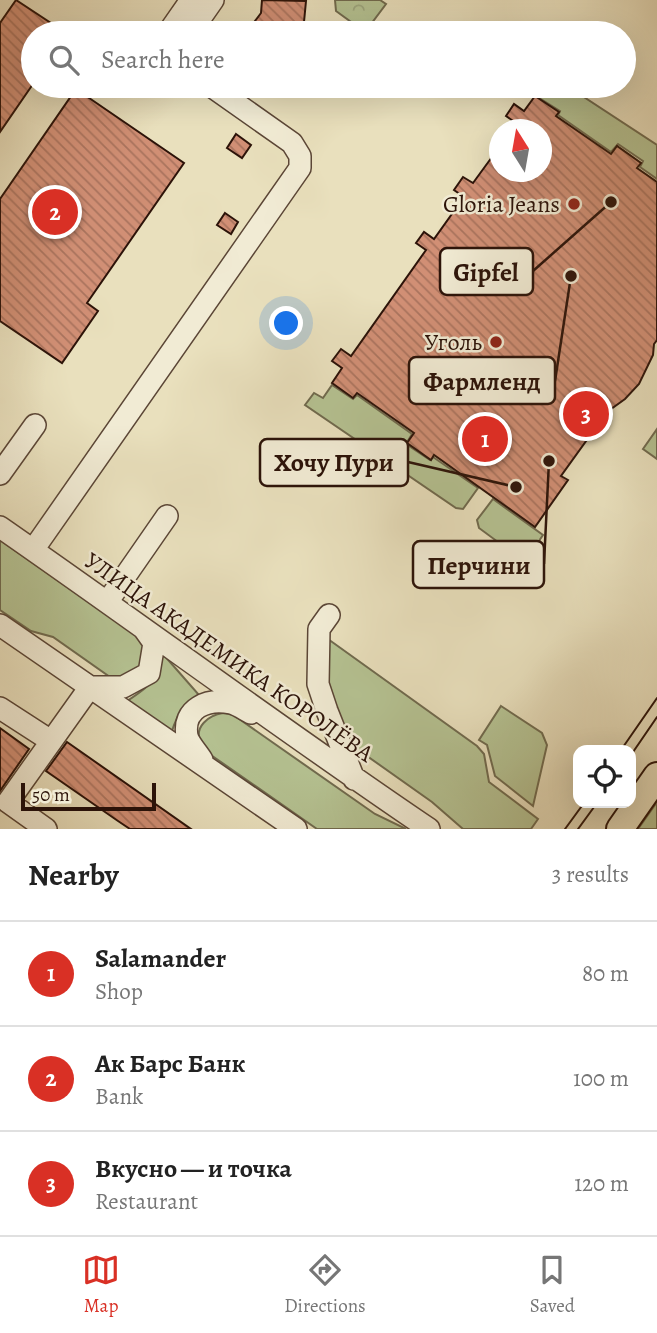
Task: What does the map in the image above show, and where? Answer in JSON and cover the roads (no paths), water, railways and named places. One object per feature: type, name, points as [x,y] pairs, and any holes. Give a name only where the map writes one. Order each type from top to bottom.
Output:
[{"type":"main road","points":[[620,829],[657,776]]},
{"type":"street","points":[[176,21],[191,0]]},
{"type":"street","points":[[198,21],[213,0]]},
{"type":"street","points":[[33,550],[300,168],[300,156],[292,143],[228,98]]},
{"type":"street","points":[[0,474],[34,425]]},
{"type":"street","points":[[108,601],[167,516]]},
{"type":"street","name":"УЛИЦА АКАДЕМИКА КОРОЛЁВА","points":[[0,527],[108,601],[354,779],[429,829]]},
{"type":"street","points":[[329,615],[319,629],[318,684],[354,779]]},
{"type":"street","points":[[0,625],[296,829]]},
{"type":"street","points":[[90,687],[123,687],[149,673],[154,643],[143,627]]},
{"type":"street","points":[[46,829],[8,802],[90,687]]},
{"type":"street","points":[[209,769],[187,739],[187,723],[192,711],[206,702],[231,704],[285,728]]},
{"type":"street","points":[[0,708],[51,741]]},
{"type":"tram line","points":[[624,745],[657,698]]},
{"type":"tram line","points":[[636,748],[657,717]]},
{"type":"tram line","points":[[565,829],[580,808]]},
{"type":"tram line","points":[[578,829],[593,808]]},
{"type":"place","name":"Gipfel","points":[[611,202]]},
{"type":"place","name":"Gloria Jeans","points":[[574,204]]},
{"type":"place","name":"Ак Барс Банк","points":[[55,212]]},
{"type":"place","name":"Фармленд","points":[[571,276]]},
{"type":"place","name":"Уголь","points":[[496,342]]},
{"type":"place","name":"Вкусно — и точка","points":[[586,414]]},
{"type":"place","name":"Salamander","points":[[485,439]]},
{"type":"place","name":"Перчини","points":[[549,461]]},
{"type":"place","name":"Хочу Пури","points":[[516,487]]}]
